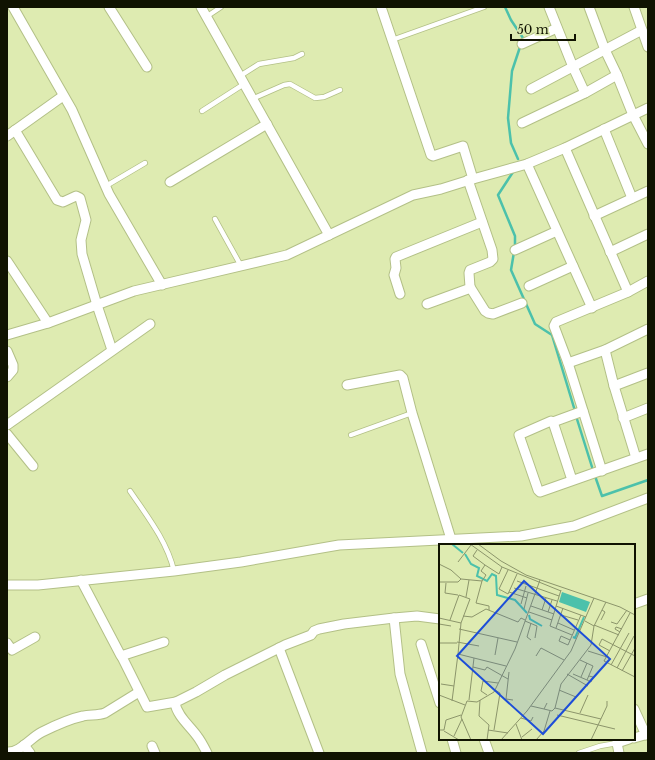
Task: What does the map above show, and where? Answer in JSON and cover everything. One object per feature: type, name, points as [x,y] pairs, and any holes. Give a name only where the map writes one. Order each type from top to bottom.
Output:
[{"type":"street","points":[[13,7],[72,110],[106,186],[162,285]]},
{"type":"street","points":[[109,7],[147,67]]},
{"type":"street","points":[[201,7],[329,235]]},
{"type":"street","points":[[381,7],[431,155],[433,156],[463,146],[482,222],[494,256],[490,262],[470,270],[470,287],[484,311],[488,314],[493,314],[522,303]]},
{"type":"street","points":[[549,7],[585,93]]},
{"type":"street","points":[[589,7],[605,50],[633,115],[648,144]]},
{"type":"street","points":[[634,7],[648,47]]},
{"type":"street","points":[[522,44],[557,28]]},
{"type":"street","points":[[531,88],[642,30]]},
{"type":"street","points":[[522,123],[585,93],[617,75]]},
{"type":"street","points":[[7,136],[63,96]]},
{"type":"street","points":[[7,335],[48,323],[134,291],[287,255],[413,195],[441,189],[471,179],[527,164],[565,148],[648,108]]},
{"type":"street","points":[[170,182],[267,124]]},
{"type":"street","points":[[604,129],[632,198]]},
{"type":"street","points":[[15,130],[57,200],[63,202],[76,196],[80,198],[86,220],[81,240],[82,254],[112,350]]},
{"type":"street","points":[[565,148],[628,292]]},
{"type":"street","points":[[527,164],[592,308]]},
{"type":"street","points":[[594,216],[648,191]]},
{"type":"street","points":[[400,294],[394,275],[396,258],[482,222]]},
{"type":"street","points":[[515,250],[557,231]]},
{"type":"street","points":[[610,252],[648,234]]},
{"type":"street","points":[[7,261],[48,323]]},
{"type":"street","points":[[529,286],[573,266]]},
{"type":"street","points":[[602,471],[578,412],[568,363],[554,326],[556,322],[628,292],[648,281]]},
{"type":"street","points":[[428,304],[470,287]]},
{"type":"street","points":[[7,425],[150,324]]},
{"type":"street","points":[[568,363],[605,350],[648,329]]},
{"type":"street","points":[[605,350],[623,418],[636,458]]},
{"type":"street","points":[[7,351],[13,365],[13,370],[7,377]]},
{"type":"street","points":[[614,386],[648,373]]},
{"type":"street","points":[[347,385],[400,375],[403,378],[412,413],[451,539]]},
{"type":"street","points":[[623,418],[648,408]]},
{"type":"street","points":[[578,412],[520,433],[519,437],[540,492],[648,454]]},
{"type":"street","points":[[552,422],[572,480]]},
{"type":"street","points":[[7,434],[33,466]]},
{"type":"street","points":[[7,585],[38,585],[174,571],[240,562],[339,545],[521,536],[574,526],[648,498]]},
{"type":"street","points":[[81,580],[147,707],[176,702],[225,675],[279,648],[311,635],[314,631],[319,629],[344,624],[417,616],[439,619]]},
{"type":"street","points":[[635,604],[648,598]]},
{"type":"street","points":[[394,618],[400,674],[422,753]]},
{"type":"street","points":[[7,643],[12,650],[35,637]]},
{"type":"street","points":[[122,657],[164,642]]},
{"type":"street","points":[[421,644],[439,697]]},
{"type":"street","points":[[279,648],[319,753]]},
{"type":"street","points":[[7,752],[15,752],[33,738],[52,727],[82,716],[100,715],[105,713],[140,692]]},
{"type":"street","points":[[176,702],[176,708],[200,739],[207,753]]},
{"type":"street","points":[[635,711],[647,735],[635,738]]},
{"type":"street","points":[[452,740],[456,753]]},
{"type":"street","points":[[484,740],[489,753]]},
{"type":"street","points":[[619,753],[617,743],[626,740]]},
{"type":"street","points":[[24,745],[30,753]]},
{"type":"lane","points":[[206,17],[221,7]]},
{"type":"lane","points":[[392,40],[484,7]]},
{"type":"lane","points":[[202,111],[242,80],[259,64],[294,58],[302,54]]},
{"type":"lane","points":[[252,99],[284,85],[290,84],[319,99],[340,90]]},
{"type":"lane","points":[[106,186],[145,163]]},
{"type":"lane","points":[[215,219],[241,266]]},
{"type":"lane","points":[[351,435],[412,413]]},
{"type":"lane","points":[[130,491],[166,546],[174,571]]},
{"type":"lane","points":[[579,753],[600,746],[617,743]]},
{"type":"waterway","points":[[505,7],[511,20],[523,38],[512,71],[508,118],[511,143],[518,159]]},
{"type":"waterway","points":[[513,172],[498,195],[515,236],[515,247]]},
{"type":"waterway","points":[[514,252],[511,270],[535,324],[552,335],[575,411]]},
{"type":"waterway","points":[[576,416],[592,467]]},
{"type":"waterway","points":[[595,476],[602,496],[648,480]]}]
